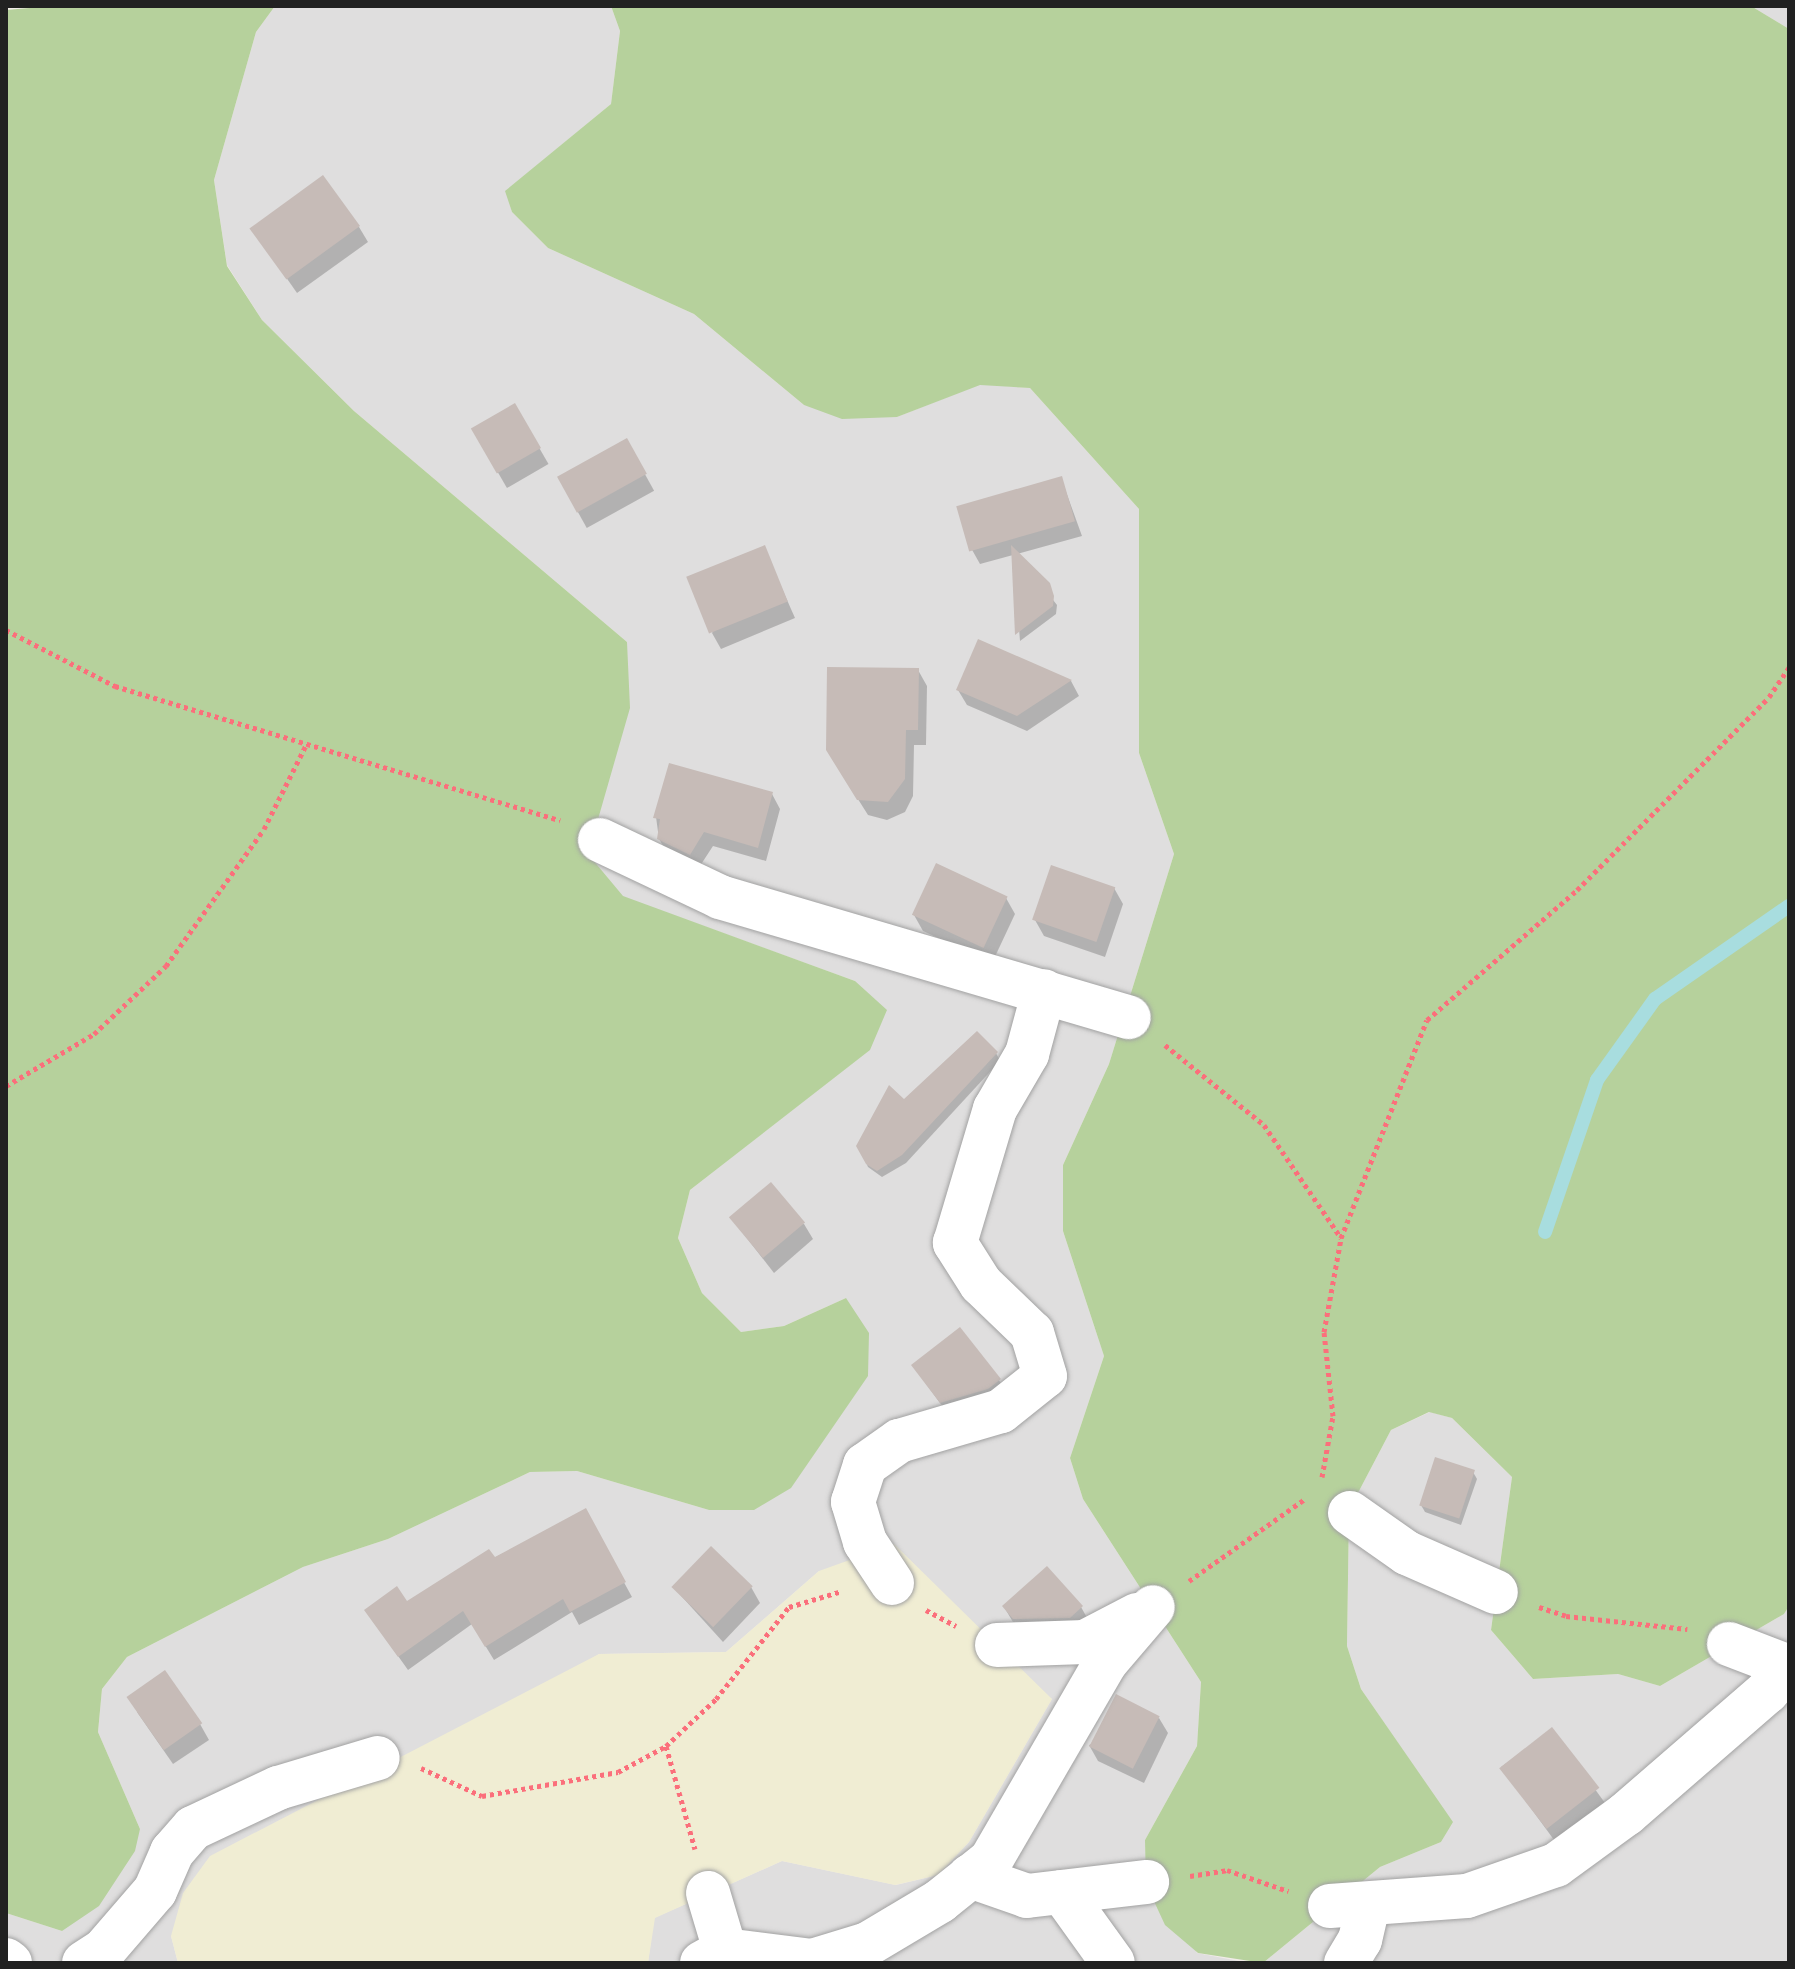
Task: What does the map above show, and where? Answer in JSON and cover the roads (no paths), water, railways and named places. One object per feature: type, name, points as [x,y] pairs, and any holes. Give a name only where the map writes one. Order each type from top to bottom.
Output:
[{"type":"street","points":[[600,840],[720,897],[1129,1017]]},
{"type":"street","points":[[892,1583],[865,1542],[853,1502],[865,1465],[899,1441],[1001,1411],[1045,1376],[1032,1333],[981,1284],[955,1243],[995,1109],[1027,1054],[1044,991]]},
{"type":"street","points":[[1335,1500],[1407,1553],[1496,1592]]},
{"type":"street","points":[[708,1893],[713,1956],[812,1962],[868,1944],[991,1860],[1106,1662],[1153,1607],[1085,1642],[997,1645]]},
{"type":"street","points":[[1346,1963],[1360,1940],[1349,1906],[1467,1896],[1556,1865],[1626,1814],[1767,1692],[1789,1667],[1729,1644]]},
{"type":"street","points":[[84,1963],[104,1950],[155,1891],[172,1852],[193,1828],[278,1788],[378,1758]]},
{"type":"street","points":[[970,1876],[1027,1896],[1147,1882]]},
{"type":"street","points":[[1062,1892],[1113,1963]]},
{"type":"waterway","points":[[1545,1232],[1597,1080],[1655,999],[1789,906]]}]
